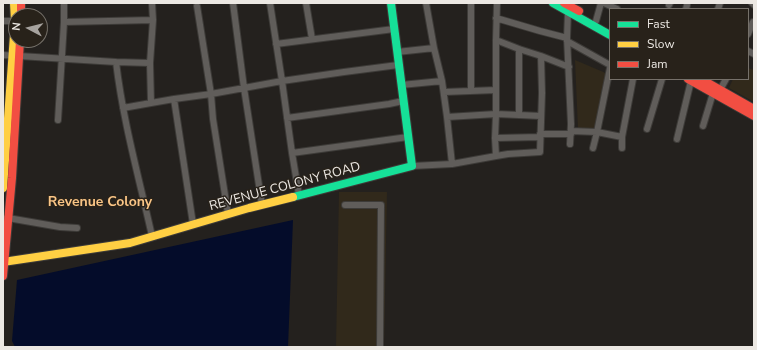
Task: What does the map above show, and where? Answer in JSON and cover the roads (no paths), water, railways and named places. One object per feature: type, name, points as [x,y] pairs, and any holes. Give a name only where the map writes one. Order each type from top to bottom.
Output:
[{"type":"street","points":[[58,120],[64,3]]},
{"type":"street","points":[[151,103],[150,63],[152,3]]},
{"type":"street","points":[[233,3],[262,205]]},
{"type":"street","points":[[270,3],[299,195]]},
{"type":"street","points":[[306,3],[312,39]]},
{"type":"street","points":[[391,3],[412,166],[452,164],[508,154],[540,152],[541,56]]},
{"type":"street","points":[[426,3],[444,92],[452,164]]},
{"type":"street","points":[[471,3],[471,91]]},
{"type":"street","points":[[496,3],[496,156]]},
{"type":"street","points":[[553,3],[573,8],[609,34]]},
{"type":"street","points":[[564,3],[609,28]]},
{"type":"street","points":[[596,21],[603,3],[615,8]]},
{"type":"street","points":[[197,6],[228,214]]},
{"type":"street","points":[[570,144],[571,124],[567,39],[573,8]]},
{"type":"street","points":[[496,18],[567,39],[609,64]]},
{"type":"street","points":[[64,22],[152,20]]},
{"type":"street","points":[[749,32],[754,21]]},
{"type":"street","points":[[276,44],[394,29]]},
{"type":"street","points":[[496,40],[569,67]]},
{"type":"street","points":[[3,276],[6,218],[12,178],[16,48]]},
{"type":"street","points":[[3,188],[5,130],[18,48]]},
{"type":"street","points":[[397,52],[434,48]]},
{"type":"street","points":[[519,49],[519,115]]},
{"type":"street","points":[[3,55],[150,63]]},
{"type":"street","points":[[116,62],[126,125],[152,236]]},
{"type":"street","points":[[123,108],[282,81],[398,65]]},
{"type":"street","points":[[593,148],[609,73]]},
{"type":"street","points":[[622,148],[622,137],[633,80]]},
{"type":"street","points":[[648,129],[662,80]]},
{"type":"street","points":[[677,140],[690,80],[754,109]]},
{"type":"street","points":[[702,80],[754,116]]},
{"type":"street","points":[[703,126],[717,91],[725,80]]},
{"type":"street","points":[[401,84],[442,81]]},
{"type":"street","points":[[444,92],[496,90]]},
{"type":"street","points":[[174,99],[193,224]]},
{"type":"street","points":[[287,118],[403,101]]},
{"type":"street","points":[[446,117],[496,114],[541,116]]},
{"type":"street","points":[[495,138],[540,136],[571,132],[597,132],[622,137]]},
{"type":"street","points":[[292,153],[408,137]]},
{"type":"street","name":"REVENUE COLONY ROAD","points":[[4,262],[33,256],[130,243],[228,214],[412,166]]},
{"type":"street","points":[[345,205],[381,205],[380,347]]},
{"type":"street","points":[[6,218],[60,227],[77,228]]},
{"type":"water","points":[[293,220],[288,347],[15,347],[12,341],[17,280]]},
{"type":"district","name":"Revenue Colony","points":[[100,203]]}]
